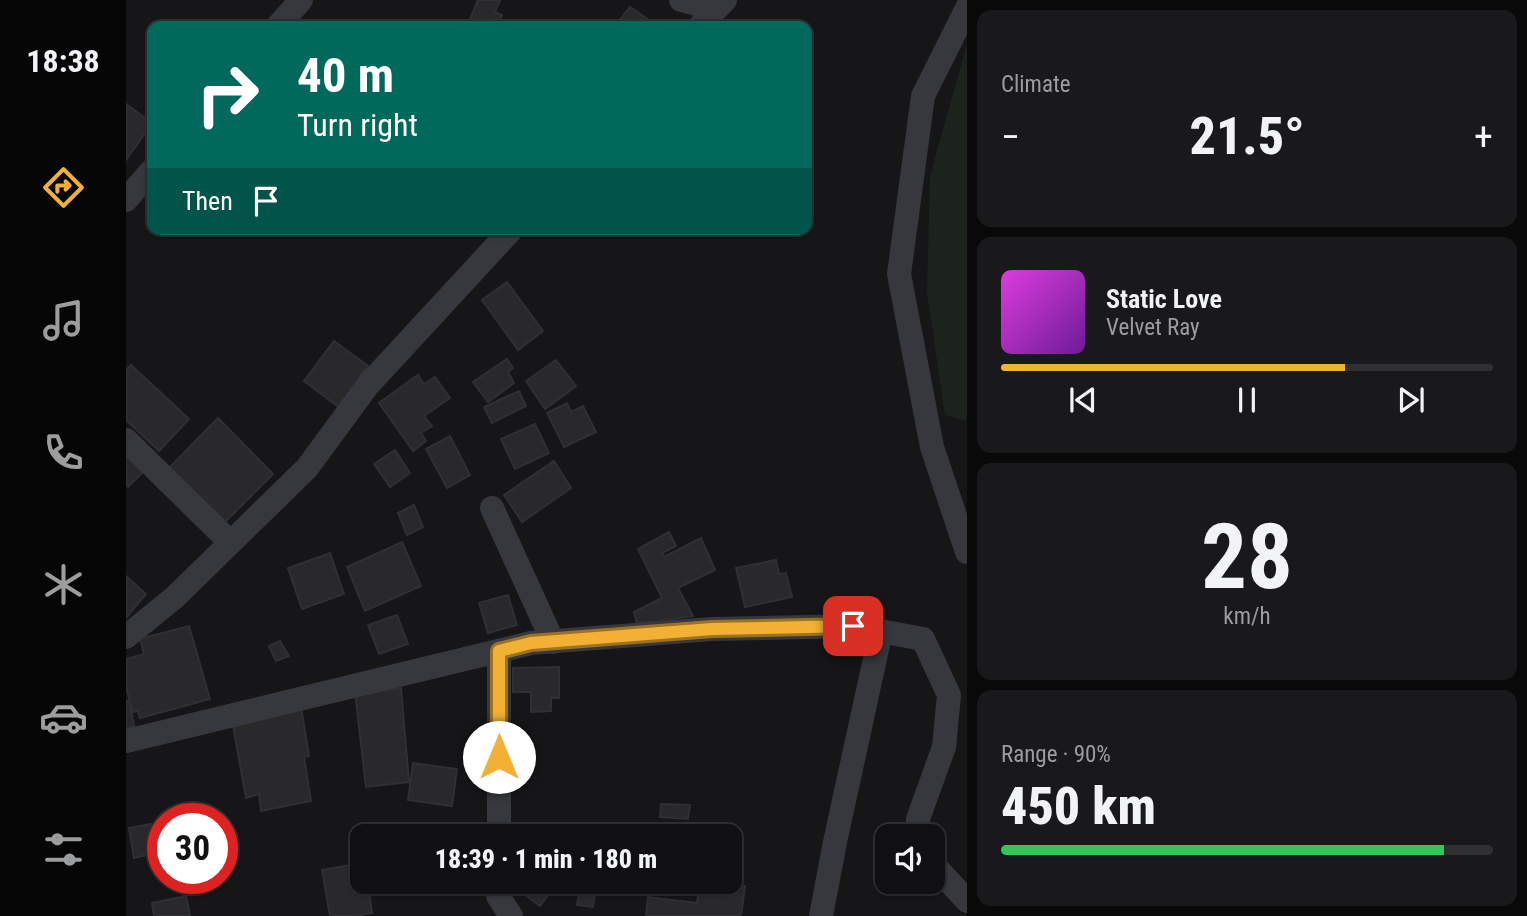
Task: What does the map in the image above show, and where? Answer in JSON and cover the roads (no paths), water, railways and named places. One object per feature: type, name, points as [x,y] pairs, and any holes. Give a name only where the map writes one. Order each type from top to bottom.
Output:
[{"type":"street","points":[[282,21],[301,0]]},
{"type":"street","points":[[681,0],[713,12]]},
{"type":"street","points":[[967,8],[923,96],[899,274],[932,447],[967,552]]},
{"type":"street","points":[[128,194],[147,175]]},
{"type":"street","points":[[126,637],[175,597],[307,468],[368,385],[506,235]]},
{"type":"street","points":[[126,440],[230,542]]},
{"type":"street","points":[[492,508],[553,642]]},
{"type":"street","points":[[126,741],[531,643],[712,629],[853,626],[923,639],[949,695],[944,747],[918,824]]},
{"type":"street","points":[[821,916],[881,631]]},
{"type":"street","points":[[499,651],[499,824]]},
{"type":"street","points":[[945,877],[967,901]]},
{"type":"street","points":[[498,894],[511,916]]}]
